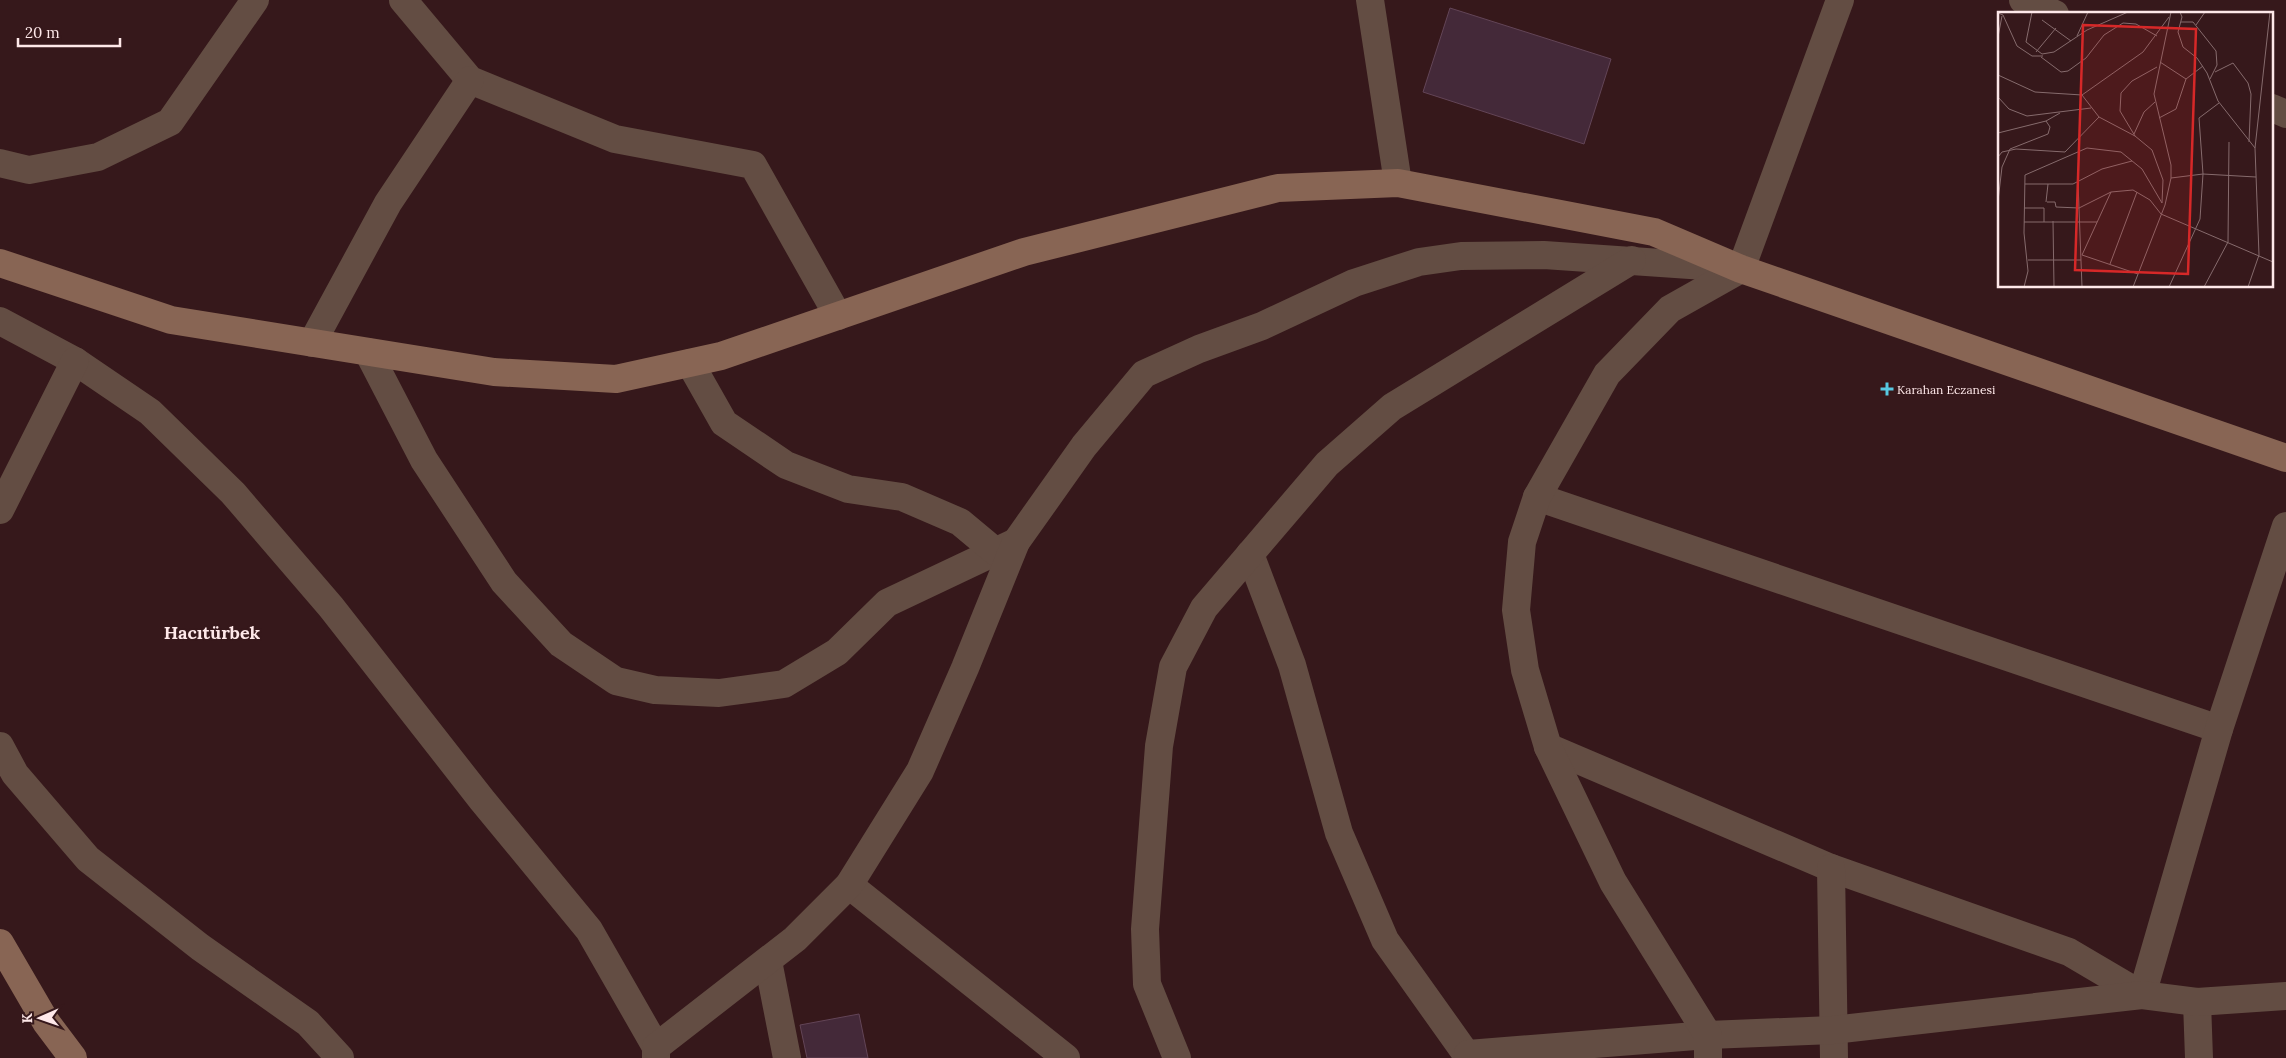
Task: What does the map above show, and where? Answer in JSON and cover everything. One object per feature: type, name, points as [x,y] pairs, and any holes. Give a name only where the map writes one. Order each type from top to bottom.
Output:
[{"type":"main road","points":[[0,263],[172,320],[494,372],[616,379],[722,356],[1024,252],[1278,188],[1398,184],[1654,232],[1741,269],[2286,458]]},
{"type":"main road","points":[[0,943],[46,1022],[73,1058]]},
{"type":"street","points":[[0,163],[29,170],[98,157],[170,122],[256,0]]},
{"type":"street","points":[[403,0],[470,80],[614,139],[752,165],[838,316]]},
{"type":"street","points":[[1370,0],[1398,184]]},
{"type":"street","points":[[1708,1046],[1613,882],[1548,747],[1524,670],[1516,610],[1522,542],[1537,497],[1607,374],[1670,309],[1741,269],[1840,0]]},
{"type":"street","points":[[2024,0],[2051,12]]},
{"type":"street","points":[[312,342],[388,203],[470,80]]},
{"type":"street","points":[[2274,109],[2286,114]]},
{"type":"street","points":[[0,321],[75,362],[150,412],[234,493],[318,592],[482,800],[589,930],[656,1053],[795,939],[849,885],[920,772],[965,668],[1006,547],[1084,446],[1144,374],[1199,349],[1262,326],[1354,283],[1419,262],[1462,256],[1544,255],[1741,269]]},
{"type":"street","points":[[1177,1058],[1147,984],[1145,929],[1159,746],[1173,667],[1204,608],[1327,464],[1392,407],[1632,260]]},
{"type":"street","points":[[368,352],[424,460],[504,582],[561,644],[616,681],[656,690],[719,694],[784,684],[838,652],[887,603],[1006,547]]},
{"type":"street","points":[[0,510],[75,362]]},
{"type":"street","points":[[690,363],[724,423],[786,465],[848,490],[902,497],[960,522],[1006,547]]},
{"type":"street","points":[[1537,497],[2219,729]]},
{"type":"street","points":[[2142,995],[2219,729],[2286,526]]},
{"type":"street","points":[[1250,554],[1292,664],[1340,832],[1382,931],[1386,940],[1469,1056],[1708,1046],[2142,995],[2197,1002],[2286,996]]},
{"type":"street","points":[[0,746],[15,774],[88,859],[200,947],[308,1023],[340,1058]]},
{"type":"street","points":[[1548,747],[1831,868],[2069,952],[2142,995]]},
{"type":"street","points":[[1831,868],[1834,1058]]},
{"type":"street","points":[[849,885],[1066,1058]]},
{"type":"street","points":[[768,961],[787,1058]]},
{"type":"street","points":[[2197,1002],[2199,1058]]},
{"type":"building","points":[[1450,8],[1611,59],[1584,144],[1423,92]]},
{"type":"building","points":[[859,1014],[868,1058],[807,1058],[800,1025]]},
{"type":"place","name":"Karahan Eczanesi","points":[[1887,389]]},
{"type":"district","name":"Hacıtürbek","points":[[212,632]]}]
